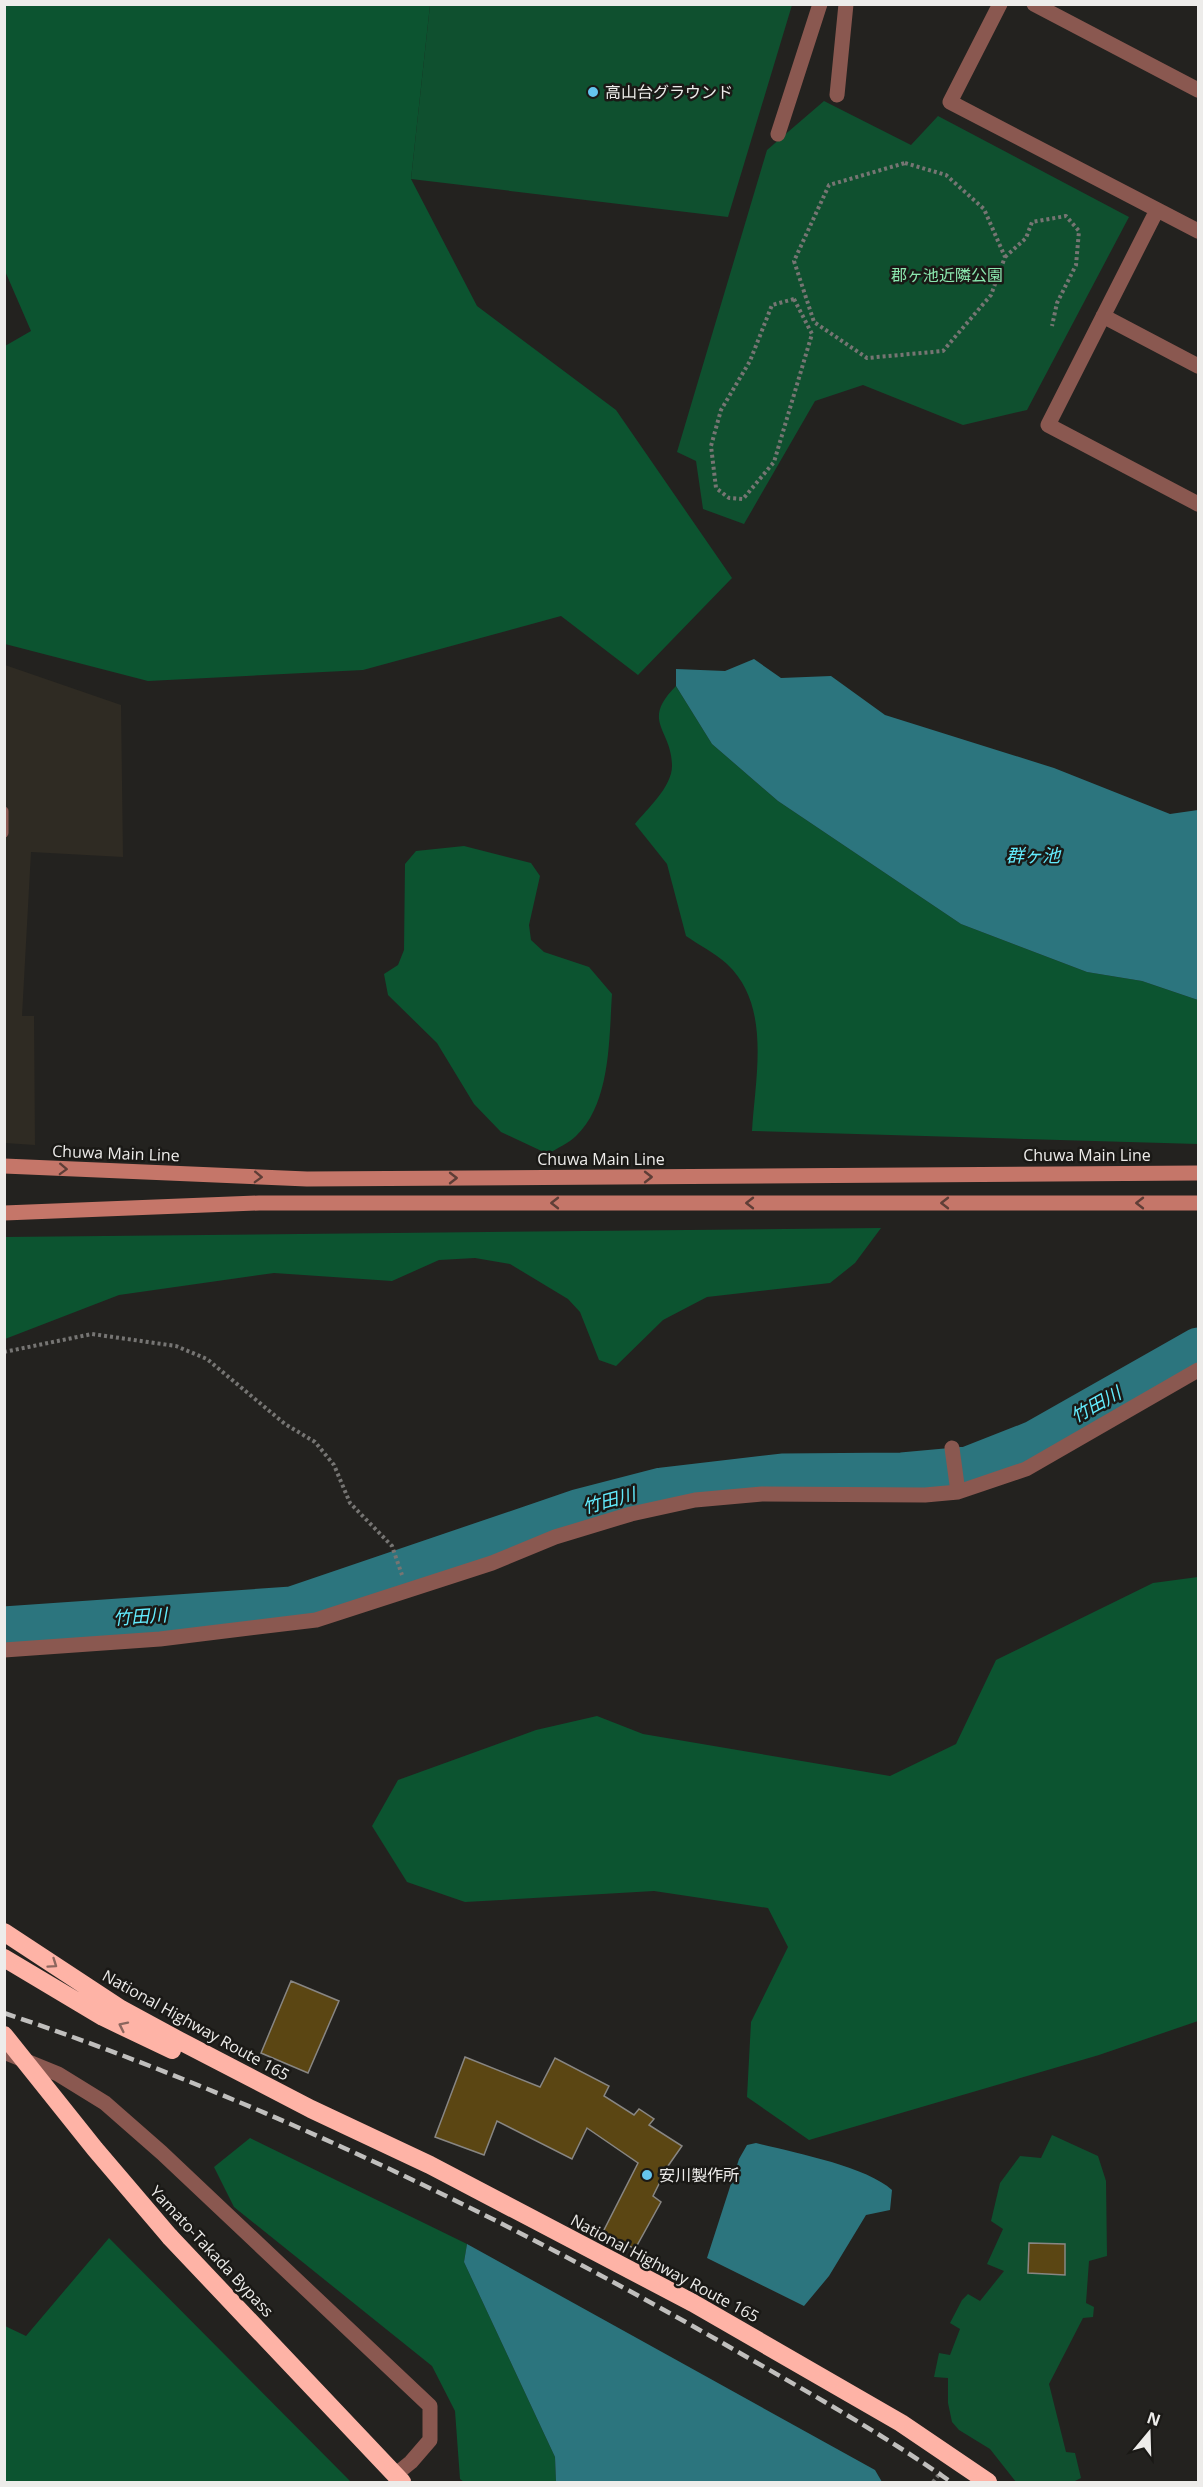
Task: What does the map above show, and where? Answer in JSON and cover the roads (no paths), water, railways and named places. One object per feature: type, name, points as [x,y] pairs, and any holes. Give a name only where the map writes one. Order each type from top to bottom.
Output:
[{"type":"highway","name":"National Highway Route 165","points":[[4,1932],[122,2009],[311,2109],[430,2165],[693,2303],[901,2423],[988,2482]]},
{"type":"highway","name":"National Highway Route 165","points":[[4,1958],[103,2017],[214,2070],[311,2109]]},
{"type":"highway","name":"Yamato-Takada Bypass","points":[[4,2035],[94,2149],[170,2237],[398,2479]]},
{"type":"main road","name":"Chuwa Main Line","points":[[4,1166],[307,1179],[1198,1173]]},
{"type":"main road","points":[[4,1213],[259,1203],[1198,1203]]},
{"type":"street","points":[[778,134],[820,4]]},
{"type":"street","points":[[837,95],[846,4]]},
{"type":"street","points":[[1000,4],[950,102],[1198,231]]},
{"type":"street","points":[[1034,4],[1198,90]]},
{"type":"street","points":[[1157,210],[1048,424],[1198,504]]},
{"type":"street","points":[[1103,316],[1198,366]]},
{"type":"street","points":[[4,1650],[160,1639],[316,1620],[631,1514],[695,1500],[762,1494],[925,1495],[958,1492],[1026,1469],[1198,1370]]},
{"type":"street","points":[[952,1448],[958,1492]]},
{"type":"street","points":[[4,2052],[58,2074],[105,2103],[162,2153],[430,2406],[430,2440],[398,2479]]},
{"type":"lane","points":[[4,811],[4,833]]},
{"type":"water","name":"群ヶ池","points":[[754,659],[781,678],[831,676],[885,715],[1054,768],[1170,814],[1198,810],[1198,1000],[1142,981],[1087,972],[961,924],[778,801],[712,744],[676,686],[676,669],[725,671]]},
{"type":"water","points":[[756,2143],[847,2167],[880,2181],[892,2190],[890,2210],[866,2215],[829,2276],[804,2306],[707,2258],[739,2159],[747,2145]]},
{"type":"water","points":[[467,2244],[875,2470],[882,2482],[556,2482],[555,2457],[464,2262]]},
{"type":"waterway","name":"竹田川","points":[[4,1626],[292,1606],[577,1509],[662,1487],[782,1473],[902,1472],[968,1466],[1034,1440],[1198,1347]]},
{"type":"railway","points":[[4,2013],[189,2081],[280,2119],[459,2202],[547,2247],[719,2341],[866,2426],[951,2482]]},
{"type":"place","name":"高山台グラウンド","points":[[593,92]]},
{"type":"place","name":"安川製作所","points":[[647,2175]]},
{"type":"park label","name":"郡ヶ池近隣公園","points":[[947,275]]}]
